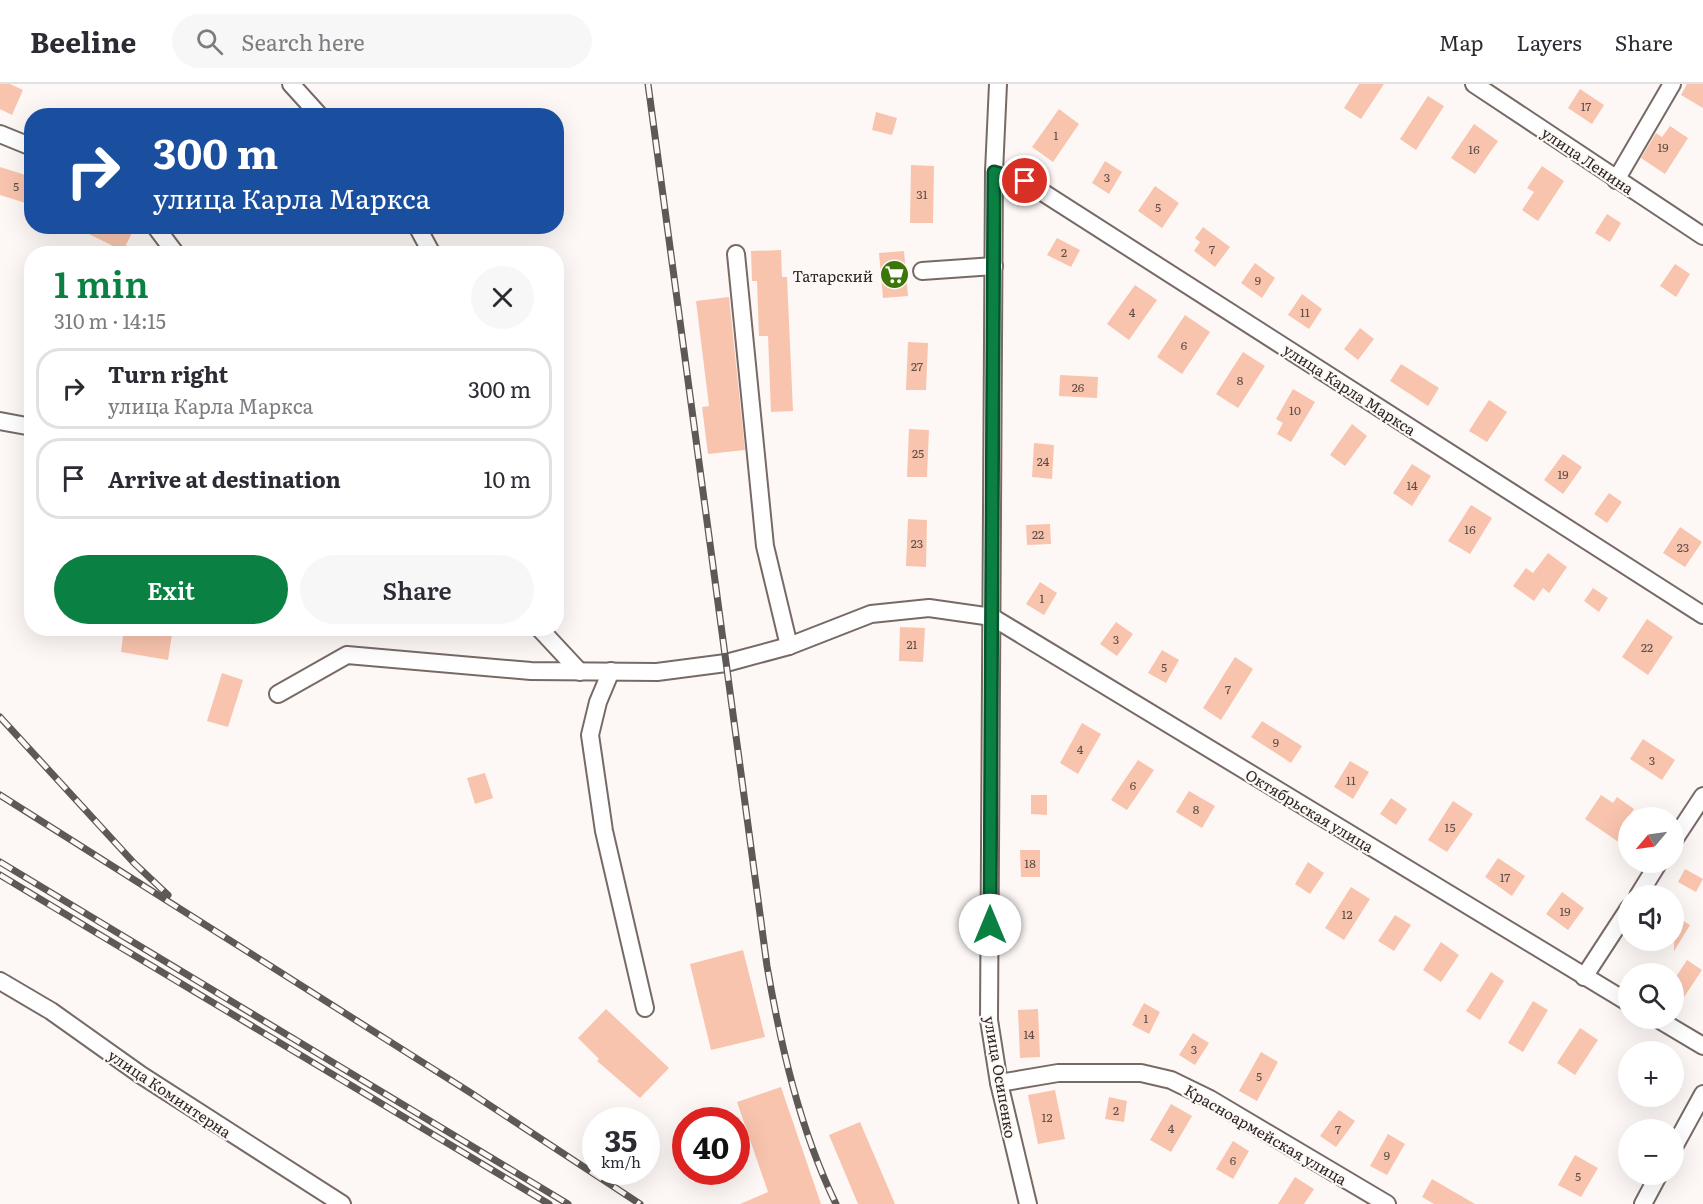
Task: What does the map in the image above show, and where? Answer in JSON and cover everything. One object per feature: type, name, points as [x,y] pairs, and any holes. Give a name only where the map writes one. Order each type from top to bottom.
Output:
[{"type":"street","points":[[291,84],[313,108]]},
{"type":"street","name":"улица Осипенко","points":[[998,84],[994,172],[989,1020],[999,1083],[1028,1204]]},
{"type":"street","name":"улица Ленина","points":[[1474,84],[1703,236]]},
{"type":"street","points":[[1616,180],[1672,84]]},
{"type":"street","points":[[0,134],[24,144]]},
{"type":"street","name":"улица Карла Маркса","points":[[994,172],[1025,181],[1703,615]]},
{"type":"street","points":[[160,234],[170,246]]},
{"type":"street","points":[[736,254],[765,546],[789,646]]},
{"type":"street","points":[[922,271],[994,266]]},
{"type":"street","points":[[0,421],[24,426]]},
{"type":"street","points":[[278,694],[347,655],[531,671],[657,672],[726,663],[789,646],[871,614],[929,608],[992,617]]},
{"type":"street","name":"Октябрьская улица","points":[[992,617],[1618,997]]},
{"type":"street","points":[[546,636],[580,672]]},
{"type":"street","points":[[611,671],[598,702],[590,735],[604,831],[645,1008]]},
{"type":"street","points":[[1684,824],[1703,795]]},
{"type":"street","points":[[1584,977],[1618,926]]},
{"type":"street","name":"улица Коминтерна","points":[[0,981],[51,1011],[141,1075],[342,1204]]},
{"type":"street","points":[[1674,1029],[1703,1046]]},
{"type":"street","name":"Красноармейская улица","points":[[999,1083],[1058,1073],[1142,1073],[1171,1080],[1210,1099],[1387,1204]]},
{"type":"street","points":[[1684,1129],[1703,1094]]},
{"type":"street","points":[[1643,1204],[1653,1185]]},
{"type":"building","points":[[0,84],[10,84],[23,90],[12,115],[0,109]]},
{"type":"building","points":[[1359,84],[1384,84],[1361,119],[1344,108]]},
{"type":"building","points":[[1687,84],[1703,84],[1703,108],[1681,95]]},
{"type":"building","points":[[1580,89],[1604,105],[1592,124],[1568,108]]},
{"type":"building","points":[[1428,96],[1444,106],[1416,150],[1400,139]]},
{"type":"building","points":[[1059,109],[1079,124],[1053,162],[1032,147]]},
{"type":"building","points":[[876,112],[897,118],[892,135],[872,130]]},
{"type":"building","points":[[1474,124],[1498,141],[1475,174],[1451,158]]},
{"type":"building","points":[[1670,126],[1688,138],[1665,174],[1641,158],[1656,133],[1662,137]]},
{"type":"building","points":[[1105,161],[1122,172],[1109,194],[1092,183]]},
{"type":"building","points":[[911,165],[934,166],[933,223],[910,223]]},
{"type":"building","points":[[1542,166],[1564,181],[1538,221],[1522,210],[1534,192],[1527,188]]},
{"type":"building","points":[[0,167],[24,174],[24,202],[0,195]]},
{"type":"building","points":[[1155,186],[1179,203],[1162,228],[1138,211]]},
{"type":"building","points":[[1607,214],[1621,223],[1610,242],[1595,233]]},
{"type":"building","points":[[1203,227],[1230,247],[1215,267],[1194,251],[1200,242],[1195,238]]},
{"type":"building","points":[[89,234],[132,234],[126,246],[113,246]]},
{"type":"building","points":[[1057,238],[1080,250],[1071,267],[1047,255]]},
{"type":"building","points":[[781,250],[782,277],[787,277],[793,411],[771,412],[768,336],[759,336],[757,281],[752,281],[751,251]]},
{"type":"building","name":"Татарский","points":[[904,251],[908,296],[883,298],[879,253]]},
{"type":"building","points":[[1255,263],[1275,278],[1262,298],[1241,283]]},
{"type":"building","points":[[1675,264],[1690,274],[1676,297],[1660,286]]},
{"type":"building","points":[[1135,285],[1157,300],[1129,340],[1107,324]]},
{"type":"building","points":[[1302,294],[1322,309],[1309,329],[1288,315]]},
{"type":"building","points":[[729,297],[745,450],[708,454],[702,407],[709,406],[696,301]]},
{"type":"building","points":[[1185,315],[1210,332],[1182,374],[1157,357]]},
{"type":"building","points":[[1360,328],[1374,339],[1358,360],[1344,349]]},
{"type":"building","points":[[908,342],[928,343],[926,390],[906,390]]},
{"type":"building","points":[[1243,352],[1265,366],[1238,408],[1216,394]]},
{"type":"building","points":[[1401,364],[1439,388],[1428,406],[1390,381]]},
{"type":"building","points":[[1060,375],[1098,377],[1097,398],[1059,396]]},
{"type":"building","points":[[1293,389],[1315,402],[1291,442],[1277,434],[1283,423],[1276,419]]},
{"type":"building","points":[[1489,400],[1507,412],[1487,442],[1469,431]]},
{"type":"building","points":[[1352,424],[1367,436],[1345,466],[1330,455]]},
{"type":"building","points":[[909,429],[929,430],[927,477],[907,477]]},
{"type":"building","points":[[1034,443],[1054,445],[1052,479],[1032,477]]},
{"type":"building","points":[[1563,454],[1582,467],[1563,494],[1544,480]]},
{"type":"building","points":[[1412,464],[1431,476],[1412,506],[1393,493]]},
{"type":"building","points":[[1609,493],[1622,502],[1607,523],[1594,514]]},
{"type":"building","points":[[1471,505],[1492,518],[1470,554],[1448,541]]},
{"type":"building","points":[[908,519],[927,520],[926,567],[906,566]]},
{"type":"building","points":[[1050,524],[1051,544],[1027,545],[1026,525]]},
{"type":"building","points":[[1680,527],[1702,542],[1685,567],[1663,553]]},
{"type":"building","points":[[1548,553],[1567,567],[1549,593],[1543,588],[1534,601],[1513,586],[1526,568],[1533,573]]},
{"type":"building","points":[[1040,582],[1057,593],[1044,615],[1026,604]]},
{"type":"building","points":[[1593,588],[1608,598],[1599,612],[1584,601]]},
{"type":"building","points":[[1647,619],[1673,637],[1648,675],[1622,657]]},
{"type":"building","points":[[1116,622],[1133,634],[1117,656],[1100,644]]},
{"type":"building","points":[[900,627],[925,628],[923,662],[899,661]]},
{"type":"building","points":[[123,636],[172,636],[168,660],[121,652]]},
{"type":"building","points":[[1162,650],[1179,660],[1166,683],[1148,673]]},
{"type":"building","points":[[1235,657],[1253,669],[1221,720],[1203,708]]},
{"type":"building","points":[[222,673],[243,680],[228,727],[207,721]]},
{"type":"building","points":[[1262,721],[1302,746],[1291,763],[1251,737]]},
{"type":"building","points":[[1082,723],[1101,734],[1078,774],[1060,763]]},
{"type":"building","points":[[1643,739],[1675,760],[1662,780],[1630,759]]},
{"type":"building","points":[[1138,760],[1154,770],[1127,810],[1111,800]]},
{"type":"building","points":[[1350,761],[1369,772],[1353,799],[1334,787]]},
{"type":"building","points":[[485,773],[493,798],[475,804],[467,778]]},
{"type":"building","points":[[1189,791],[1215,806],[1202,828],[1176,812]]},
{"type":"building","points":[[1031,795],[1047,795],[1047,815],[1031,814]]},
{"type":"building","points":[[1601,795],[1613,803],[1617,797],[1631,807],[1618,807],[1618,842],[1585,819]]},
{"type":"building","points":[[1391,798],[1407,809],[1396,825],[1380,814]]},
{"type":"building","points":[[1453,801],[1473,814],[1447,852],[1428,840]]},
{"type":"building","points":[[1020,850],[1040,850],[1040,877],[1021,877]]},
{"type":"building","points":[[1498,858],[1525,876],[1512,896],[1485,877]]},
{"type":"building","points":[[1308,862],[1324,873],[1310,894],[1295,884]]},
{"type":"building","points":[[1685,869],[1703,879],[1696,892],[1678,882]]},
{"type":"building","points":[[1351,887],[1370,899],[1344,940],[1325,928]]},
{"type":"building","points":[[1562,892],[1584,908],[1568,930],[1546,914]]},
{"type":"building","points":[[1395,915],[1411,925],[1394,951],[1378,941]]},
{"type":"building","points":[[1684,921],[1690,925],[1684,935]]},
{"type":"building","points":[[1441,942],[1459,955],[1441,982],[1423,970]]},
{"type":"building","points":[[743,950],[765,1037],[711,1050],[690,964]]},
{"type":"building","points":[[1687,960],[1702,970],[1684,997],[1684,965]]},
{"type":"building","points":[[1491,972],[1504,981],[1480,1020],[1466,1011]]},
{"type":"building","points":[[1533,1001],[1548,1010],[1523,1052],[1508,1043]]},
{"type":"building","points":[[1144,1003],[1160,1012],[1149,1034],[1132,1025]]},
{"type":"building","points":[[606,1009],[669,1068],[640,1098],[597,1061],[599,1059],[578,1038]]},
{"type":"building","points":[[1038,1009],[1040,1057],[1020,1058],[1018,1010]]},
{"type":"building","points":[[1580,1028],[1598,1040],[1575,1075],[1557,1063]]},
{"type":"building","points":[[1193,1033],[1209,1043],[1195,1065],[1179,1055]]},
{"type":"building","points":[[1261,1052],[1278,1062],[1257,1101],[1239,1091]]},
{"type":"building","points":[[781,1087],[821,1204],[740,1204],[768,1192],[750,1140],[750,1107],[739,1107],[737,1102]]},
{"type":"building","points":[[1055,1090],[1065,1139],[1038,1144],[1028,1095]]},
{"type":"building","points":[[1109,1097],[1127,1101],[1124,1122],[1105,1119]]},
{"type":"building","points":[[1171,1104],[1192,1116],[1171,1152],[1150,1140]]},
{"type":"building","points":[[1339,1110],[1355,1121],[1336,1147],[1320,1136]]},
{"type":"building","points":[[860,1122],[895,1204],[858,1204],[829,1135]]},
{"type":"building","points":[[1388,1134],[1405,1144],[1387,1175],[1370,1166]]},
{"type":"building","points":[[1233,1141],[1249,1151],[1233,1179],[1216,1169]]},
{"type":"building","points":[[1575,1155],[1598,1168],[1581,1197],[1558,1185]]},
{"type":"building","points":[[1295,1177],[1314,1189],[1304,1204],[1278,1204]]},
{"type":"building","points":[[1432,1179],[1475,1204],[1434,1204],[1422,1197]]},
{"type":"railway","points":[[648,84],[767,966],[793,1088],[812,1147],[836,1204]]},
{"type":"railway","points":[[0,717],[134,863],[168,895]]},
{"type":"railway","points":[[0,795],[471,1093],[640,1204]]},
{"type":"railway","points":[[0,862],[568,1204]]},
{"type":"railway","points":[[0,875],[549,1204]]},
{"type":"place","name":"Татарский","points":[[894,275]]},
{"type":"route","points":[[990,925],[994,172],[1025,181]]}]
